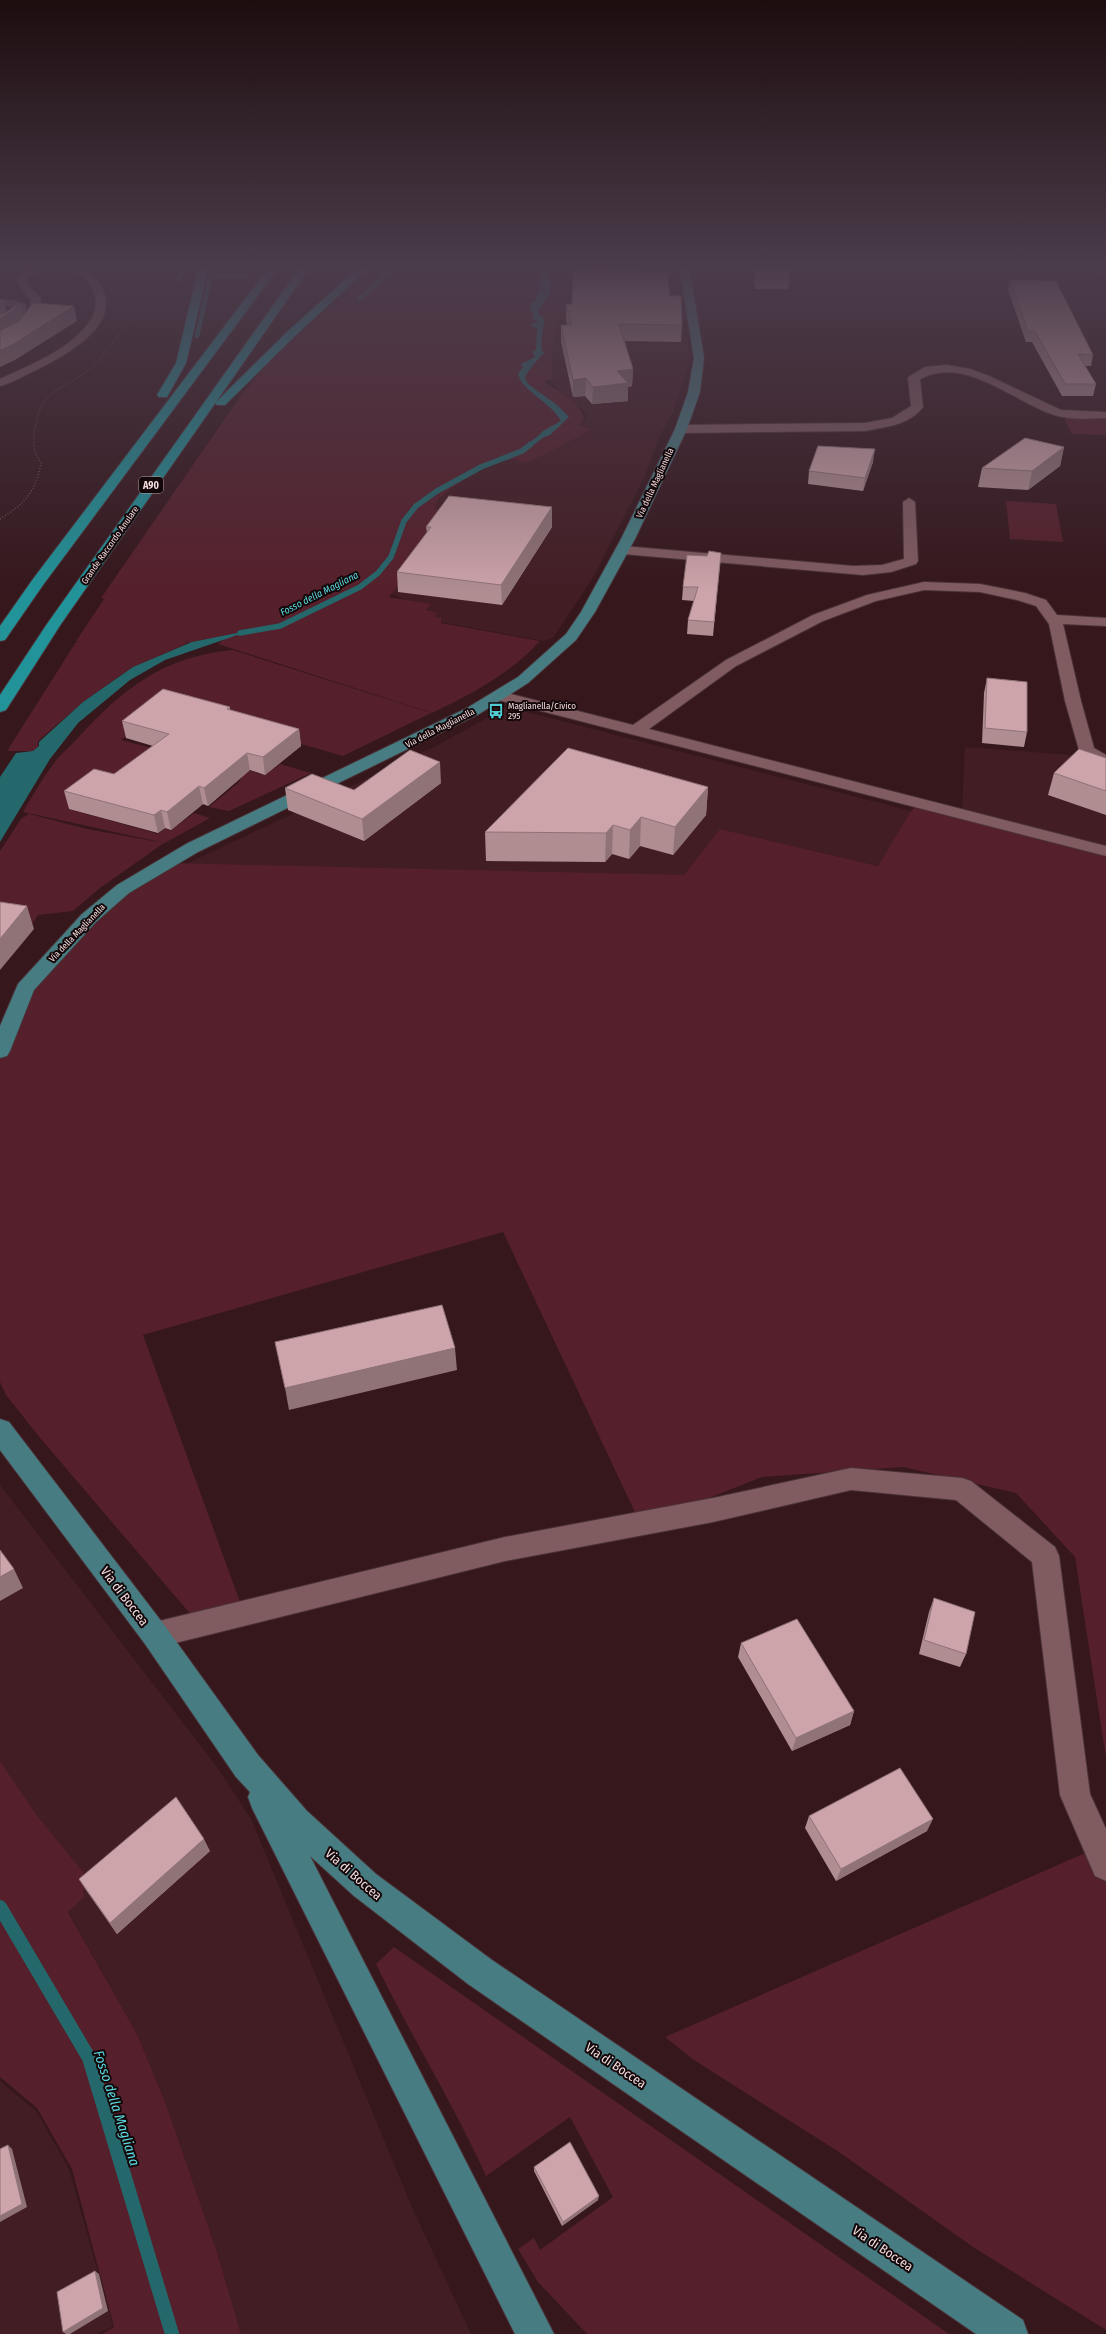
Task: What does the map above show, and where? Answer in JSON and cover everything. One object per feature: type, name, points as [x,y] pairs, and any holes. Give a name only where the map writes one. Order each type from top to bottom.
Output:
[{"type":"highway","points":[[154,426],[158,404],[174,375]]},
{"type":"highway","points":[[0,637],[38,582],[193,375]]},
{"type":"highway","name":"Grande Raccordo Anulare","points":[[0,707],[54,624],[229,375]]},
{"type":"highway","points":[[198,418],[229,396],[250,375]]},
{"type":"highway","points":[[0,618],[38,582]]},
{"type":"main road","name":"Via della Maglianella","points":[[0,1051],[25,988],[99,909],[143,876],[206,841],[435,732],[499,696],[523,680],[571,637],[588,612],[623,550],[681,428],[694,392],[697,375]]},
{"type":"main road","points":[[0,1014],[25,988]]},
{"type":"main road","name":"Via di Boccea","points":[[0,1430],[155,1636],[247,1766],[296,1822],[365,1885],[404,1916],[487,1976],[1009,2334]]},
{"type":"main road","name":"Via di Boccea","points":[[247,1766],[535,2330]]},
{"type":"street","points":[[0,383],[16,375]]},
{"type":"street","points":[[681,428],[839,428],[881,425],[904,417],[915,409],[914,378],[920,375]]},
{"type":"street","points":[[977,375],[1060,413],[1106,415]]},
{"type":"street","points":[[623,550],[859,571],[891,569],[911,561],[909,502]]},
{"type":"street","points":[[636,732],[731,663],[818,618],[898,591],[924,586],[980,588],[1020,596],[1041,603],[1053,619],[1056,624],[1073,701],[1087,750],[1106,762]]},
{"type":"street","points":[[1053,619],[1106,622]]},
{"type":"street","points":[[499,696],[1106,851]]},
{"type":"street","points":[[155,1636],[505,1549],[713,1510],[851,1478],[962,1489],[1045,1556],[1075,1795],[1106,1865]]},
{"type":"path","points":[[0,518],[19,507],[32,492],[39,474],[41,463],[35,452],[33,436],[40,408],[53,391],[80,375]]},
{"type":"shaded area","points":[[258,375],[554,375],[554,377],[544,382],[568,397],[578,407],[584,419],[579,426],[592,429],[546,454],[523,463],[516,459],[506,460],[484,468],[450,489],[436,502],[438,502],[434,508],[441,510],[421,555],[389,597],[431,604],[425,610],[437,613],[435,617],[441,618],[441,623],[540,641],[516,664],[490,682],[476,691],[432,713],[218,644],[225,638],[253,630],[187,643],[186,640],[186,644],[133,667],[83,702],[38,741],[38,747],[33,751],[7,751],[76,642],[81,641],[76,641],[104,599],[101,598],[242,394]]},
{"type":"shaded area","points":[[548,375],[685,375],[672,415],[660,435],[644,478],[594,576],[553,638],[544,641],[418,618],[407,600],[383,591],[432,516],[435,499],[475,473],[567,436],[581,425],[588,415],[547,378]]},
{"type":"shaded area","points":[[1064,418],[1106,419],[1106,435],[1072,434]]},
{"type":"shaded area","points":[[1006,501],[1056,504],[1063,542],[1010,539]]},
{"type":"shaded area","points":[[233,650],[431,713],[343,756],[167,705],[121,740],[167,752],[98,786],[68,809],[158,834],[165,829],[171,830],[194,813],[210,818],[165,843],[23,812],[40,783],[57,759],[94,721],[128,690],[146,678],[186,659],[208,653]]},
{"type":"shaded area","points":[[507,707],[911,811],[879,866],[720,829],[684,876],[186,864],[436,746]]},
{"type":"shaded area","points":[[965,747],[1084,756],[1106,768],[1106,846],[962,811]]},
{"type":"shaded area","points":[[280,764],[311,773],[229,811],[209,807],[238,783],[247,770],[265,775]]},
{"type":"shaded area","points":[[918,804],[1106,851],[1106,1758],[1075,1557],[1016,1493],[903,1467],[762,1477],[641,1525],[503,1232],[143,1335],[240,1602],[193,1617],[41,1439],[6,1395],[0,1382],[0,1054],[42,970],[89,918],[164,863],[684,875],[720,829],[878,866],[911,811]]},
{"type":"shaded area","points":[[29,814],[87,829],[164,843],[100,888],[73,911],[38,915],[30,927],[0,922],[0,851],[21,819]]},
{"type":"shaded area","points":[[0,1485],[217,1767],[251,1819],[411,2205],[471,2334],[241,2334],[217,2252],[167,2107],[137,2034],[68,1911],[84,1897],[38,1817],[0,1761]]},
{"type":"shaded area","points":[[0,1761],[38,1817],[92,1883],[83,1891],[84,1897],[68,1912],[137,2034],[167,2107],[217,2252],[241,2334],[102,2334],[114,2327],[72,2169],[37,2108],[0,2077]]},
{"type":"shaded area","points":[[1092,1850],[1106,1881],[1106,2330],[973,2247],[839,2152],[694,2060],[665,2037]]},
{"type":"shaded area","points":[[394,1947],[949,2334],[587,2334],[538,2282],[518,2249],[534,2238],[540,2250],[613,2197],[570,2117],[486,2176],[460,2122],[376,1964]]},
{"type":"shaded area","points":[[0,2081],[36,2111],[69,2169],[113,2326],[98,2334],[0,2334]]},
{"type":"water","points":[[519,375],[526,375],[525,377],[528,384],[557,405],[569,417],[550,435],[535,440],[543,431],[561,421],[550,408],[524,385]]},
{"type":"water","points":[[252,630],[165,660],[130,680],[78,723],[50,759],[0,842],[0,777],[16,753],[33,751],[39,746],[39,742],[83,702],[133,667],[192,642]]},
{"type":"building","points":[[572,375],[621,375],[628,383],[593,387],[586,378],[573,380]]},
{"type":"building","points":[[1060,375],[1091,375],[1096,384],[1065,384]]},
{"type":"building","points":[[1025,438],[1064,447],[1032,471],[982,468]]},
{"type":"building","points":[[818,446],[875,449],[865,478],[809,471]]},
{"type":"building","points":[[449,496],[552,507],[501,585],[397,572],[431,527],[426,527]]},
{"type":"building","points":[[709,551],[721,553],[714,622],[688,620],[698,587],[683,587],[687,555],[707,556]]},
{"type":"building","points":[[987,678],[1027,682],[1027,732],[985,728]]},
{"type":"building","points":[[163,689],[230,707],[227,709],[299,729],[263,757],[247,753],[204,788],[199,786],[167,812],[161,810],[154,815],[64,791],[94,769],[114,774],[169,734],[122,721]]},
{"type":"building","points":[[568,748],[708,787],[675,827],[641,817],[630,830],[613,825],[606,833],[485,832]]},
{"type":"building","points":[[1079,749],[1106,758],[1106,791],[1054,773]]},
{"type":"building","points":[[410,750],[440,762],[362,819],[285,788],[312,774],[354,790]]},
{"type":"building","points":[[0,902],[27,906],[0,939]]},
{"type":"building","points":[[442,1305],[455,1348],[285,1388],[275,1342]]},
{"type":"building","points":[[0,1550],[14,1569],[0,1577]]},
{"type":"building","points":[[934,1598],[975,1612],[966,1654],[924,1640]]},
{"type":"building","points":[[797,1619],[854,1711],[796,1738],[741,1643]]},
{"type":"building","points":[[900,1768],[933,1819],[841,1869],[809,1816]]},
{"type":"building","points":[[176,1797],[204,1839],[110,1923],[79,1879]]},
{"type":"building","points":[[570,2142],[599,2196],[563,2222],[534,2167]]},
{"type":"building","points":[[8,2145],[22,2204],[0,2216],[0,2149]]},
{"type":"building","points":[[95,2271],[103,2308],[63,2332],[57,2292]]},
{"type":"waterway","name":"Fosso della Magliana","points":[[530,445],[544,434]]},
{"type":"waterway","name":"Fosso della Magliana","points":[[240,633],[280,626],[360,587],[378,573],[391,557],[404,521],[416,506],[437,491],[481,467],[522,451],[531,444]]},
{"type":"waterway","name":"Fosso della Magliana","points":[[0,1907],[89,2058],[172,2334]]},
{"type":"place","name":"Maglianella/Civico 295","points":[[496,711]]}]
